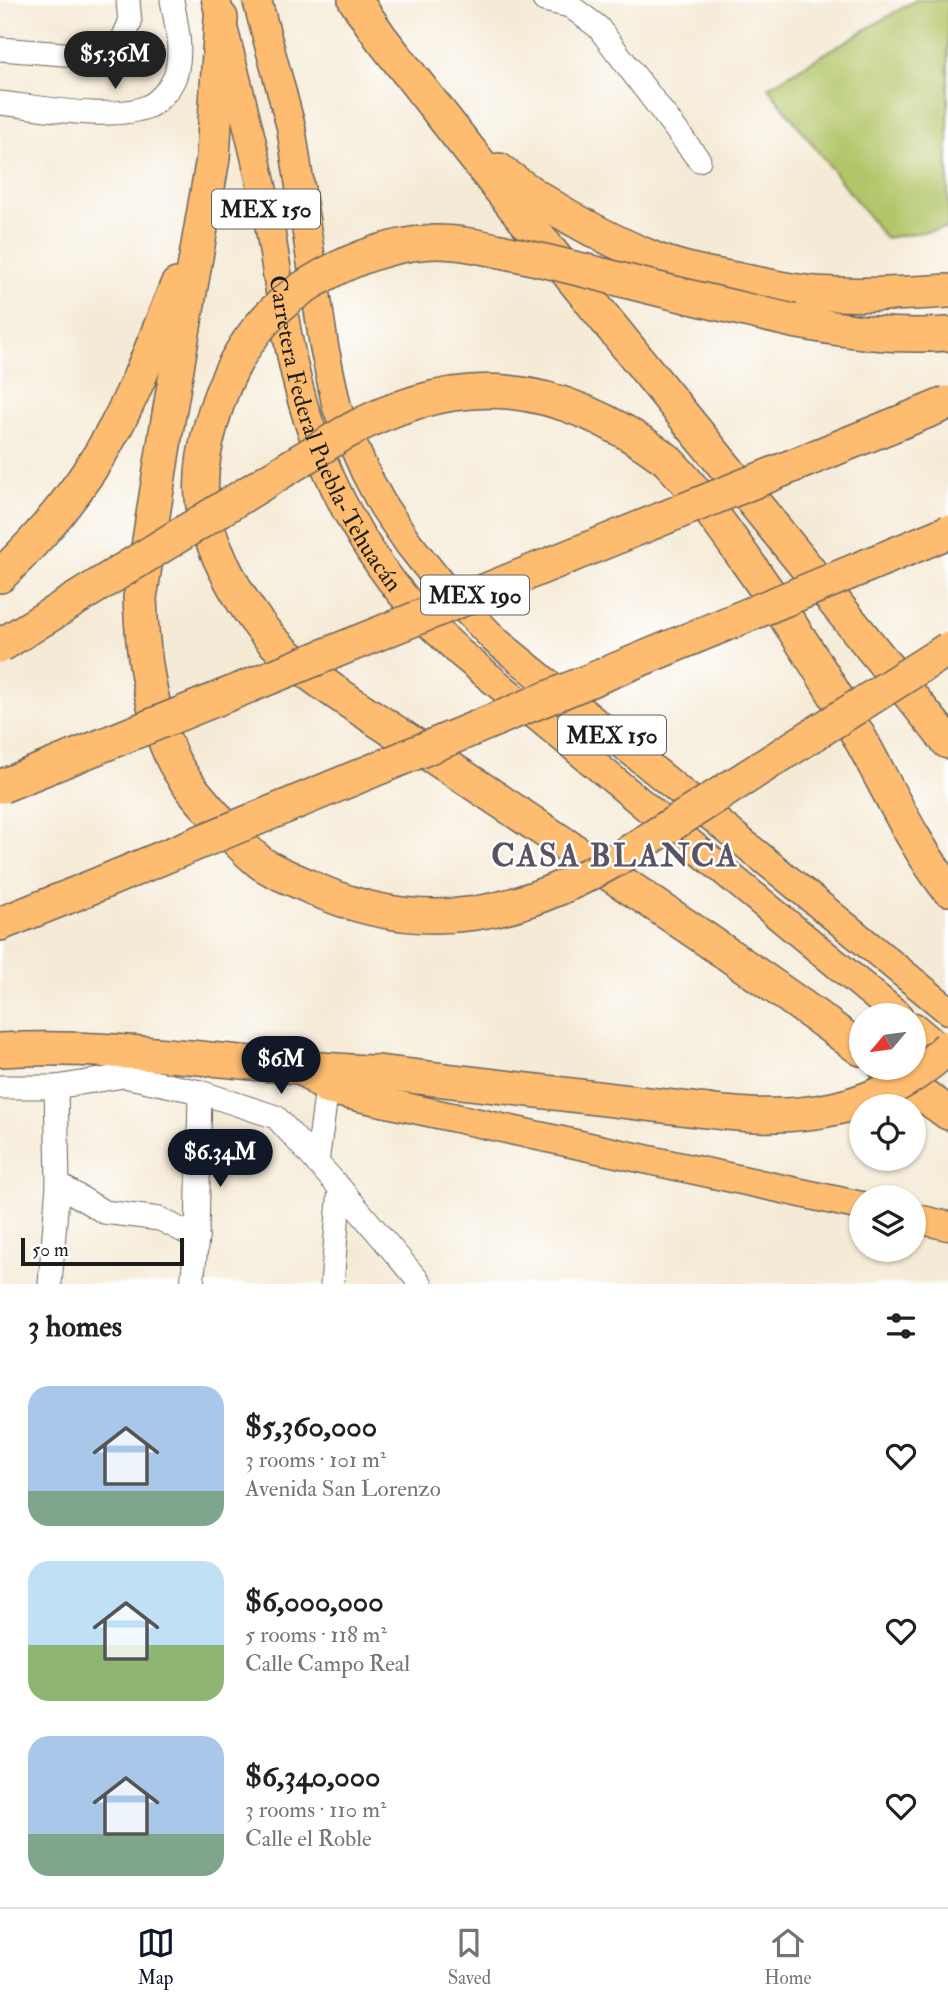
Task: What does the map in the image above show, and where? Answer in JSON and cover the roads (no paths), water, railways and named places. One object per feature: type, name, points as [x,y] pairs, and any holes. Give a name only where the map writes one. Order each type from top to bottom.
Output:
[{"type":"highway","points":[[355,0],[381,38],[499,188],[942,735]]},
{"type":"highway","points":[[219,9],[213,158],[140,598],[141,625],[148,679],[172,758],[204,803],[262,864],[351,904],[375,910],[454,915],[484,912],[538,898],[576,882],[627,853],[948,649]]},
{"type":"highway","points":[[457,135],[496,168],[565,215],[631,249],[686,269],[814,293],[948,291]]},
{"type":"highway","points":[[0,576],[32,544],[73,494],[115,427],[133,392],[201,228]]},
{"type":"highway","points":[[849,1040],[552,836],[329,688],[286,656],[238,595],[215,544],[202,502],[205,446],[216,405],[233,367],[272,312],[316,281],[345,265],[409,244],[463,243],[793,321],[853,332],[894,335],[948,334]]},
{"type":"highway","points":[[0,646],[343,434],[379,415],[414,402],[467,392],[523,393],[551,398],[582,409],[640,440],[666,459],[698,494],[790,624],[855,729],[904,823],[948,889]]},
{"type":"highway","name":"MEX 190","points":[[1,786],[948,404]]},
{"type":"highway","points":[[0,924],[948,532]]},
{"type":"highway","points":[[0,1050],[92,1050],[319,1076],[376,1072],[767,1116],[798,1115],[852,1105],[875,1097],[906,1080],[948,1047]]},
{"type":"highway","points":[[902,1080],[948,1114]]},
{"type":"main road","name":"Carretera Federal Puebla-Tehuacán","points":[[257,0],[291,127],[324,346],[337,408],[383,506],[440,583],[495,640],[948,1010]]},
{"type":"main road","name":"Carretera Federal Puebla-Tehuacán","points":[[219,9],[264,199],[294,361],[308,419],[351,520],[379,564],[411,604],[459,652],[883,1003]]},
{"type":"main road","points":[[926,1037],[948,1056]]},
{"type":"main road","points":[[319,1076],[849,1203]]},
{"type":"main road","points":[[926,1221],[948,1226]]},
{"type":"street","points":[[0,49],[114,58],[130,23],[128,0]]},
{"type":"street","points":[[0,103],[99,114],[127,112],[150,106],[166,92],[177,72],[179,43],[172,0]]},
{"type":"street","points":[[544,0],[570,6],[598,27],[699,160]]},
{"type":"street","points":[[0,1087],[56,1087],[124,1076],[200,1092],[276,1117],[421,1284]]},
{"type":"street","points":[[317,1163],[319,1076]]},
{"type":"street","points":[[50,1284],[58,1184],[56,1087]]},
{"type":"street","points":[[192,1284],[197,1238],[200,1092]]},
{"type":"street","points":[[58,1184],[104,1212],[160,1219],[197,1238]]},
{"type":"street","points":[[332,1284],[340,1188]]},
{"type":"district","name":"CASA BLANCA","points":[[615,856]]}]
